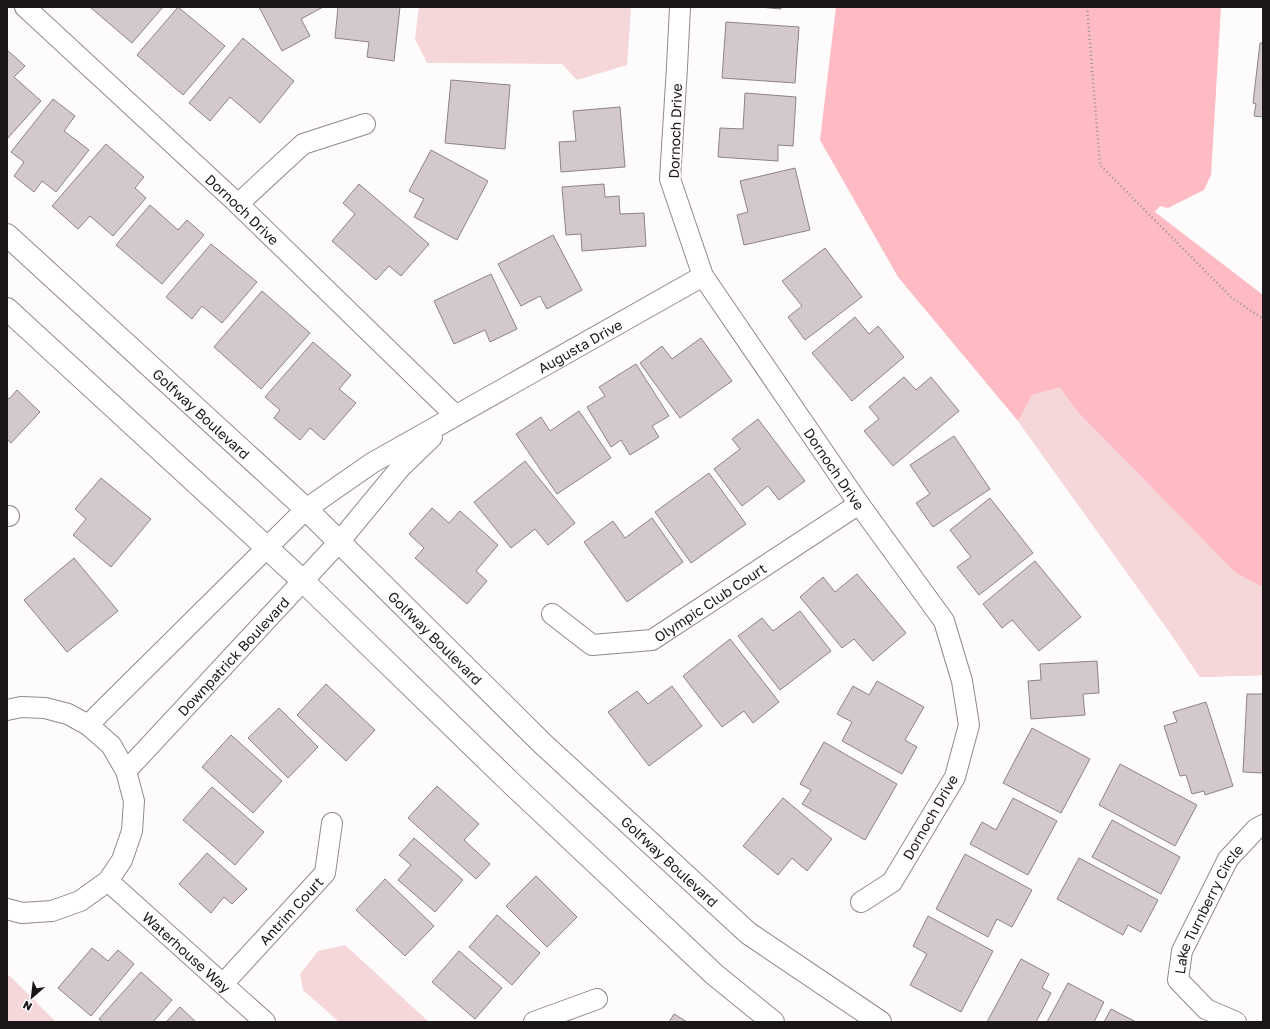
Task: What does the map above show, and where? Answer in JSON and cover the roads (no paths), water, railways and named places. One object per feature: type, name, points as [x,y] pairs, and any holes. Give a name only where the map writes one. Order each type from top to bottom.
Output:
[{"type":"street","name":"Dornoch Drive","points":[[25,7],[238,204],[455,415]]},
{"type":"street","name":"Dornoch Drive","points":[[680,7],[678,67],[670,179],[703,276],[859,504],[944,621],[962,680],[969,725],[955,777],[892,882],[861,902]]},
{"type":"street","points":[[238,204],[303,144],[365,124]]},
{"type":"street","name":"Golfway Boulevard","points":[[7,235],[306,509],[543,744],[748,933],[880,1022]]},
{"type":"street","name":"Augusta Drive","points":[[306,509],[372,463],[703,276]]},
{"type":"street","points":[[7,309],[303,581],[510,782],[715,975],[773,1022]]},
{"type":"street","name":"Augusta Drive","points":[[339,542],[401,467],[455,415]]},
{"type":"street","name":"Olympic Club Court","points":[[552,614],[592,645],[652,640],[859,504]]},
{"type":"street","points":[[88,725],[306,509]]},
{"type":"street","name":"Downpatrick Boulevard","points":[[126,771],[339,542]]},
{"type":"street","points":[[7,710],[21,707],[44,708],[68,714],[88,725],[111,745],[126,771],[134,801],[132,831],[122,860],[108,881],[80,901],[52,911],[22,913],[7,909]]},
{"type":"street","name":"Antrim Court","points":[[223,984],[325,873],[332,823]]},
{"type":"street","name":"Lake Turnberry Circle","points":[[1236,1022],[1206,1009],[1178,980],[1182,952],[1228,859],[1256,829],[1263,825]]},
{"type":"street","name":"Waterhouse Way","points":[[108,881],[265,1022]]},
{"type":"street","points":[[534,1022],[597,999]]}]
